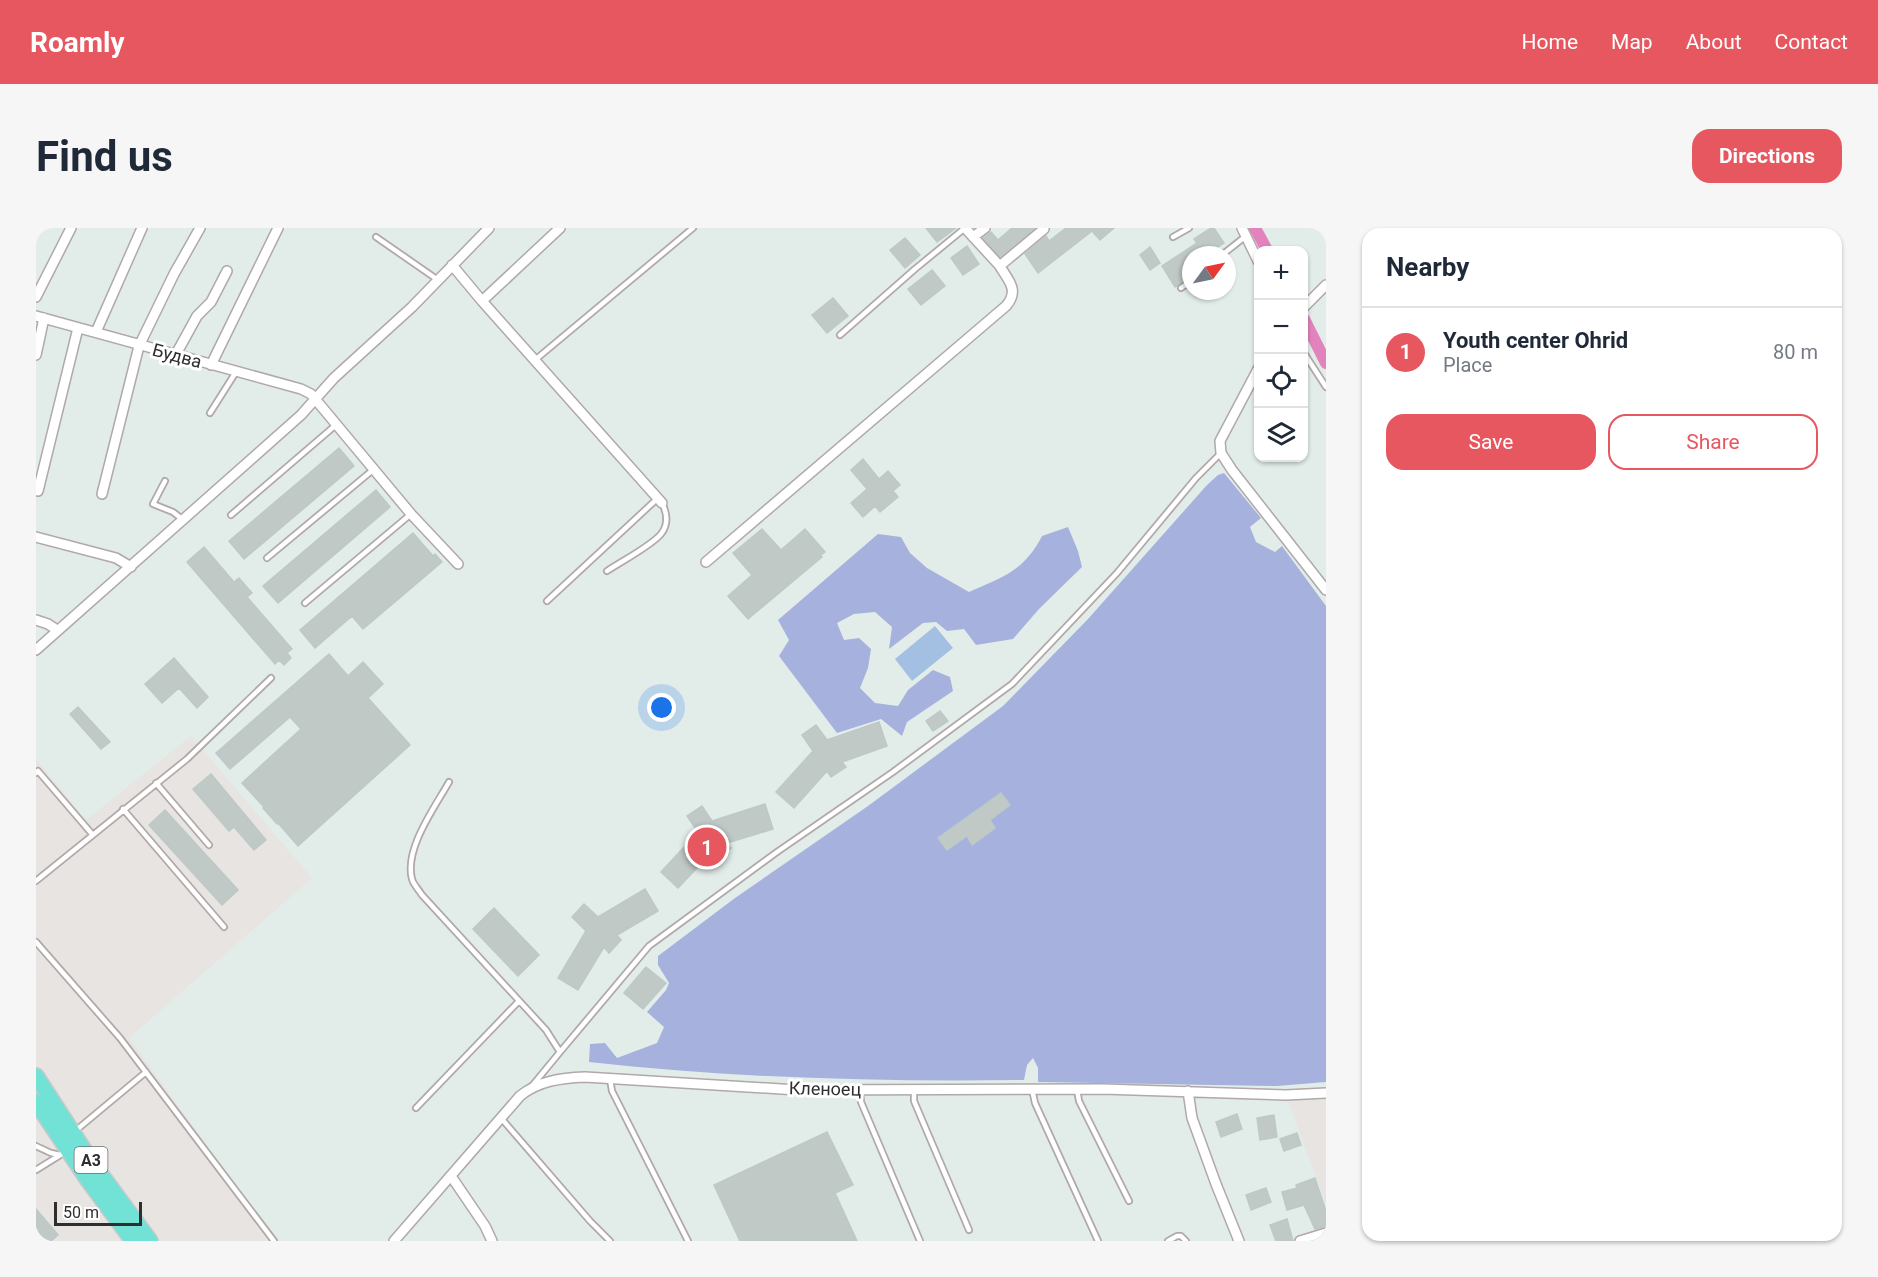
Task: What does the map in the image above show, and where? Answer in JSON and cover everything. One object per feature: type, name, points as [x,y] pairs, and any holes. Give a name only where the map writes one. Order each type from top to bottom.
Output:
[{"type":"main road","name":"A3","points":[[36,1076],[72,1133],[150,1241]]},
{"type":"main road","name":"A3","points":[[36,1102],[64,1153],[132,1241]]},
{"type":"street","points":[[36,297],[71,228]]},
{"type":"street","points":[[96,332],[142,228]]},
{"type":"street","points":[[102,494],[139,345],[200,228]]},
{"type":"street","points":[[211,365],[278,228]]},
{"type":"street","points":[[36,650],[301,415],[334,378],[412,307],[489,228]]},
{"type":"street","points":[[482,301],[560,228]]},
{"type":"street","points":[[706,562],[1012,299],[1013,288],[999,265],[965,228]]},
{"type":"street","points":[[973,237],[985,228]]},
{"type":"street","points":[[999,265],[1044,229]]},
{"type":"street","points":[[1244,232],[1254,253]]},
{"type":"street","points":[[452,265],[660,500]]},
{"type":"street","points":[[175,356],[197,316],[211,302],[226,271]]},
{"type":"street","points":[[1308,303],[1326,285]]},
{"type":"street","points":[[36,355],[40,317]]},
{"type":"street","name":"Будва","points":[[40,317],[301,389],[317,399],[411,514],[458,564]]},
{"type":"street","points":[[38,492],[78,328]]},
{"type":"street","points":[[1254,376],[1226,427],[1220,441],[1221,453],[1326,590]]},
{"type":"street","points":[[36,537],[116,558],[130,567]]},
{"type":"street","points":[[36,620],[57,630]]},
{"type":"street","name":"Кленоец","points":[[530,1088],[549,1081],[585,1077],[797,1090],[1077,1089],[1286,1095],[1326,1093]]},
{"type":"street","points":[[394,1241],[530,1088]]},
{"type":"street","points":[[1188,1091],[1192,1118],[1239,1241]]},
{"type":"street","points":[[451,1176],[479,1217],[492,1241]]},
{"type":"street","points":[[1300,1241],[1326,1233]]},
{"type":"lane","points":[[535,360],[693,228]]},
{"type":"lane","points":[[840,335],[965,228]]},
{"type":"lane","points":[[1173,237],[1189,228]]},
{"type":"lane","points":[[1231,246],[1244,232]]},
{"type":"lane","points":[[376,237],[438,280]]},
{"type":"lane","points":[[1305,354],[1326,387]]},
{"type":"lane","points":[[210,413],[236,372]]},
{"type":"lane","points":[[231,515],[337,424]]},
{"type":"lane","points":[[530,1088],[649,946],[1012,684],[1117,573],[1221,453]]},
{"type":"lane","points":[[267,558],[374,469]]},
{"type":"lane","points":[[165,481],[153,504],[173,512],[182,519]]},
{"type":"lane","points":[[548,601],[660,500],[667,512],[667,522],[662,533],[607,571]]},
{"type":"lane","points":[[305,603],[411,514]]},
{"type":"lane","points":[[36,881],[187,759],[271,678]]},
{"type":"lane","points":[[37,771],[92,834]]},
{"type":"lane","points":[[449,782],[411,855],[412,879],[422,895],[546,1030],[560,1052]]},
{"type":"lane","points":[[156,783],[209,845]]},
{"type":"lane","points":[[123,809],[224,927]]},
{"type":"lane","points":[[36,942],[120,1038],[274,1241]]},
{"type":"lane","points":[[416,1108],[519,1001]]},
{"type":"lane","points":[[72,1133],[146,1072]]},
{"type":"lane","points":[[610,1078],[612,1090],[688,1241]]},
{"type":"lane","points":[[860,1089],[861,1102],[920,1241]]},
{"type":"lane","points":[[914,1089],[914,1101],[969,1230]]},
{"type":"lane","points":[[1032,1089],[1035,1103],[1098,1241]]},
{"type":"lane","points":[[1077,1089],[1079,1101],[1129,1202]]},
{"type":"lane","points":[[501,1118],[610,1241]]},
{"type":"lane","points":[[36,1146],[51,1153],[64,1153]]},
{"type":"lane","points":[[36,1170],[64,1153]]},
{"type":"lane","points":[[1168,1241],[1181,1236],[1186,1241]]},
{"type":"shaded area","points":[[1224,473],[1261,518],[1250,527],[1256,542],[1275,552],[1282,546],[1326,606],[1326,1082],[1277,1086],[1038,1082],[1038,1068],[1033,1058],[1027,1065],[1024,1080],[806,1078],[697,1072],[589,1062],[590,1044],[605,1043],[617,1058],[657,1043],[664,1027],[647,1012],[666,990],[669,983],[658,965],[658,956],[1003,706],[1088,619],[1207,485],[1218,475]]},
{"type":"shaded area","points":[[1068,527],[1082,567],[1039,609],[1013,639],[976,645],[964,629],[947,631],[936,622],[923,623],[889,649],[892,627],[875,612],[854,614],[837,623],[844,640],[859,638],[871,649],[868,668],[860,688],[875,703],[898,706],[908,690],[933,670],[950,677],[953,691],[907,722],[902,736],[881,719],[837,733],[779,656],[789,640],[778,620],[878,534],[901,537],[910,553],[927,568],[969,592],[1002,577],[1020,565],[1042,536]]},
{"type":"shaded area","points":[[935,626],[953,648],[912,681],[895,659]]},
{"type":"shaded area","points":[[191,736],[312,878],[129,1038],[276,1241],[36,1241],[36,759],[86,820]]},
{"type":"shaded area","points":[[1326,1093],[1326,1204],[1286,1095]]},
{"type":"building","points":[[926,228],[956,228],[937,242]]},
{"type":"building","points":[[1012,228],[1035,228],[1000,257],[983,238],[991,232],[998,240]]},
{"type":"building","points":[[1066,228],[1114,228],[1100,240],[1092,231],[1038,273],[1025,254],[1046,236],[1049,241]]},
{"type":"building","points":[[1214,228],[1224,243],[1219,246],[1192,246],[1197,243],[1194,239]]},
{"type":"building","points":[[905,238],[920,255],[905,268],[890,250]]},
{"type":"building","points":[[967,246],[979,264],[963,275],[951,258]]},
{"type":"building","points":[[1150,247],[1160,263],[1150,270],[1140,255]]},
{"type":"building","points":[[1182,253],[1182,282],[1175,287],[1162,266]]},
{"type":"building","points":[[932,270],[945,286],[921,305],[908,289]]},
{"type":"building","points":[[833,298],[848,316],[827,333],[812,315]]},
{"type":"building","points":[[339,448],[354,466],[244,559],[229,541]]},
{"type":"building","points":[[863,459],[879,479],[888,471],[900,485],[893,491],[898,497],[880,512],[875,506],[863,517],[851,503],[867,489],[851,470]]},
{"type":"building","points":[[376,490],[390,507],[278,603],[263,586]]},
{"type":"building","points":[[762,529],[781,550],[805,529],[825,552],[820,556],[822,557],[748,619],[728,596],[752,575],[733,553]]},
{"type":"building","points":[[413,533],[433,556],[435,554],[442,562],[363,629],[352,616],[315,648],[300,630]]},
{"type":"building","points":[[204,547],[234,582],[239,578],[252,593],[247,597],[292,649],[287,653],[291,658],[284,665],[279,660],[275,664],[187,562]]},
{"type":"building","points":[[329,654],[348,676],[363,662],[383,684],[368,698],[410,745],[298,846],[242,783],[301,729],[290,717],[230,769],[216,753]]},
{"type":"building","points":[[174,658],[208,697],[197,708],[179,688],[162,703],[145,684]]},
{"type":"building","points":[[78,707],[110,742],[101,749],[70,714]]},
{"type":"building","points":[[940,711],[948,721],[933,731],[926,721]]},
{"type":"building","points":[[879,722],[887,746],[842,762],[846,767],[831,777],[827,771],[794,808],[776,792],[813,751],[802,735],[816,725],[827,740]]},
{"type":"building","points":[[211,774],[266,840],[254,850],[234,827],[229,831],[193,789]]},
{"type":"building","points":[[1001,793],[1010,805],[990,820],[995,828],[972,845],[967,836],[947,850],[938,838]]},
{"type":"building","points":[[765,804],[773,829],[727,843],[731,848],[716,858],[712,852],[678,888],[661,872],[698,832],[687,816],[702,806],[712,821]]},
{"type":"building","points":[[165,810],[238,890],[222,905],[149,825]]},
{"type":"building","points":[[645,889],[658,911],[617,935],[621,940],[609,953],[604,947],[578,990],[558,978],[586,931],[572,917],[584,904],[598,917]]},
{"type":"building","points":[[494,908],[539,955],[518,976],[473,929]]},
{"type":"building","points":[[646,967],[666,983],[643,1009],[624,993]]},
{"type":"building","points":[[1237,1114],[1242,1129],[1221,1137],[1216,1122]]},
{"type":"building","points":[[1274,1115],[1277,1137],[1260,1140],[1257,1118]]},
{"type":"building","points":[[827,1132],[853,1185],[835,1193],[857,1241],[740,1241],[714,1185]]},
{"type":"building","points":[[1297,1133],[1301,1145],[1284,1151],[1280,1139]]},
{"type":"building","points":[[1315,1178],[1326,1211],[1326,1226],[1315,1229],[1304,1205],[1287,1210],[1282,1192],[1297,1188],[1296,1185]]},
{"type":"building","points":[[1266,1188],[1271,1202],[1251,1210],[1246,1195]]},
{"type":"building","points":[[36,1209],[58,1235],[51,1241],[36,1241]]},
{"type":"building","points":[[1287,1219],[1293,1241],[1276,1241],[1270,1225]]},
{"type":"waterway","points":[[1255,228],[1265,246]]},
{"type":"waterway","points":[[1308,327],[1326,363]]},
{"type":"place","name":"Youth center Ohrid","points":[[707,847]]}]
